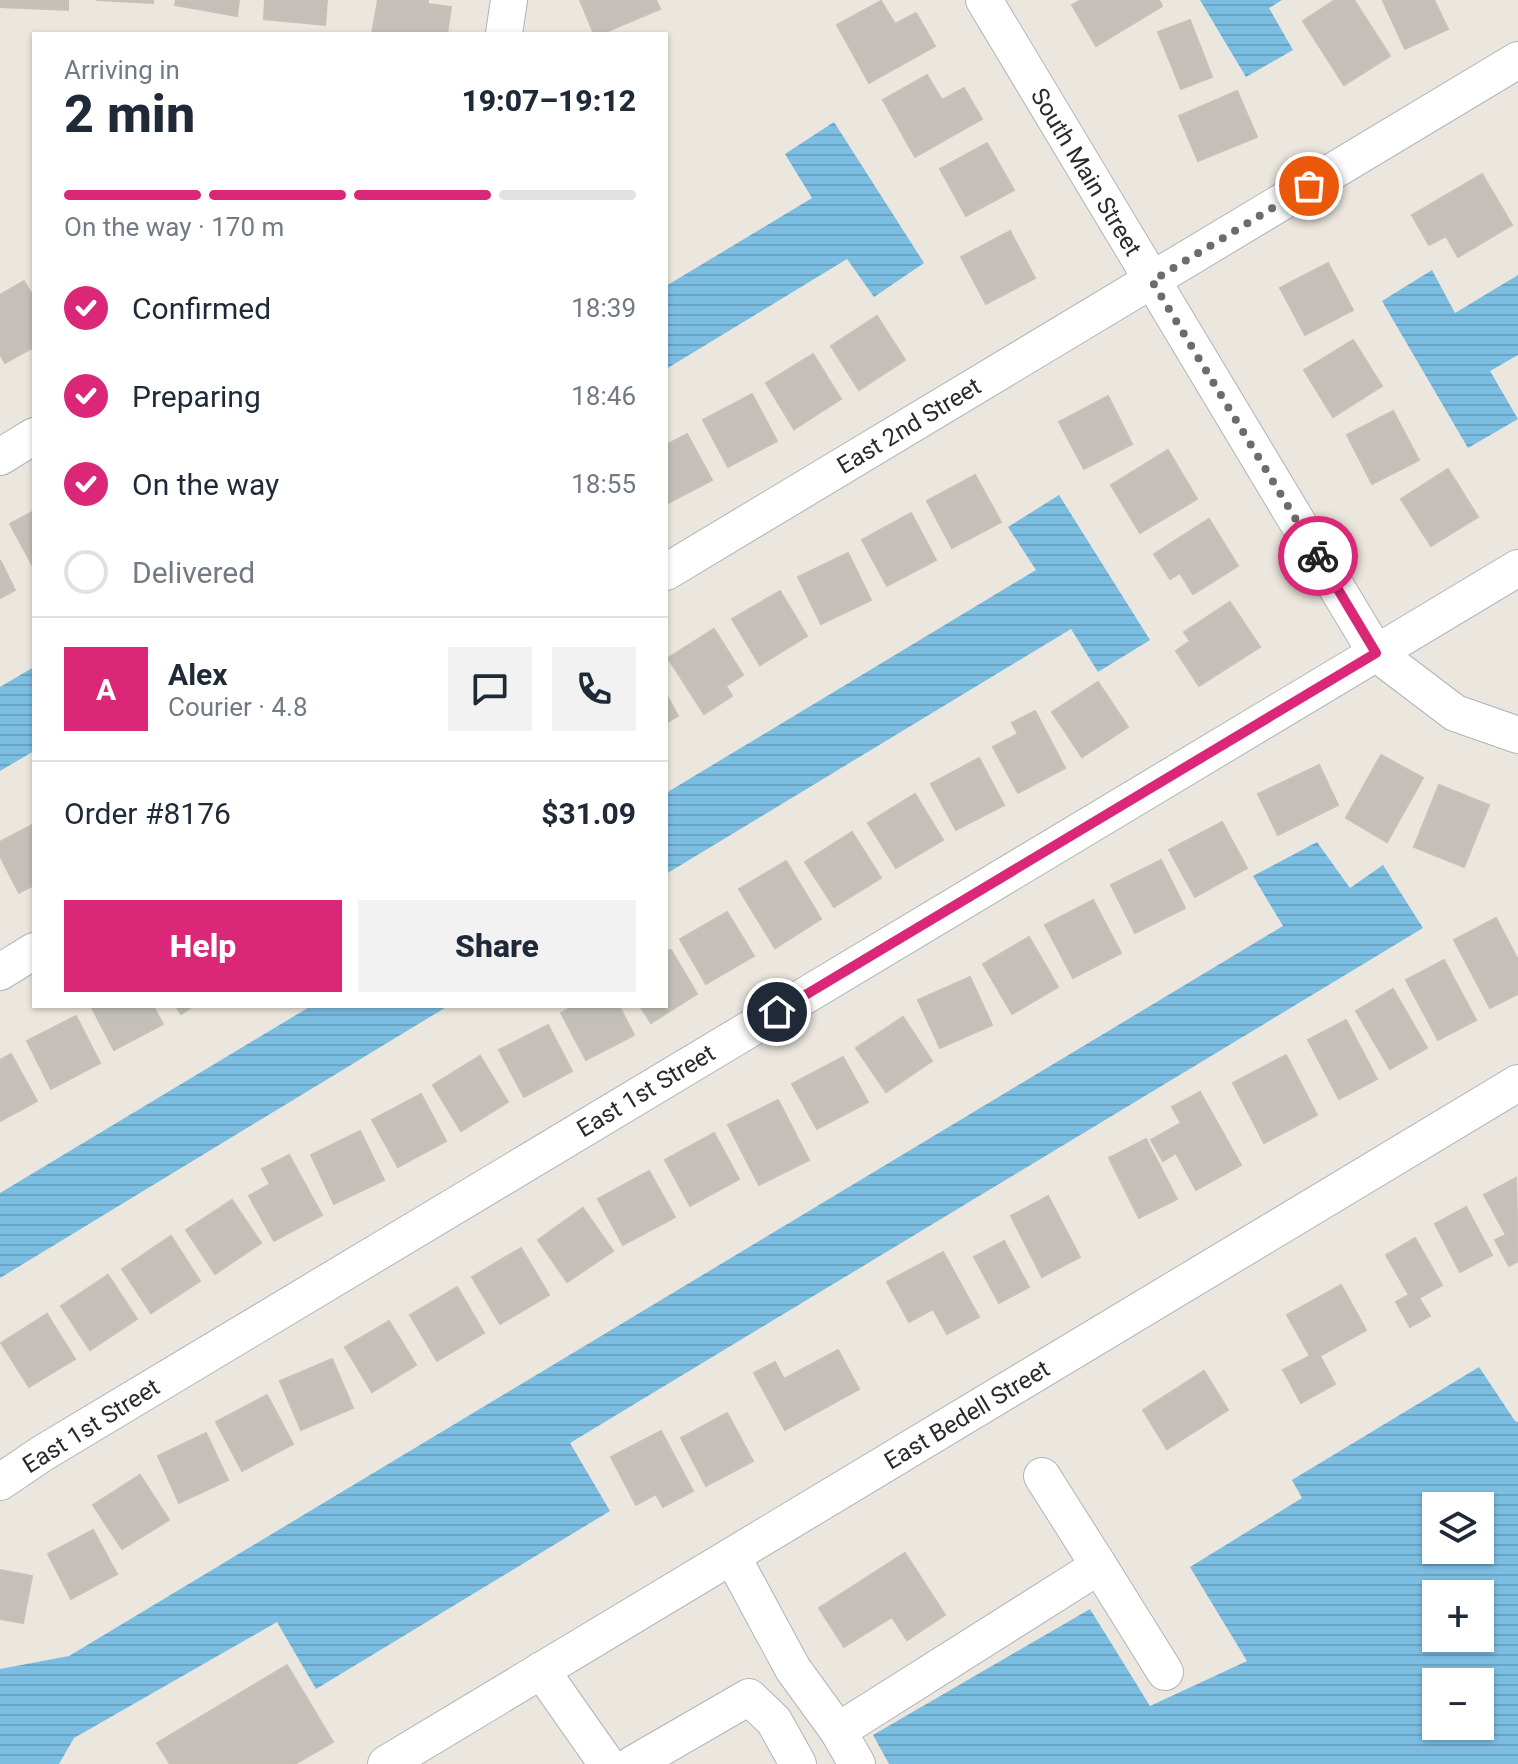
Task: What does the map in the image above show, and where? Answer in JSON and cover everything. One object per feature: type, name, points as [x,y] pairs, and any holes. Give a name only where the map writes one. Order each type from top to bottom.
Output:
[{"type":"street","points":[[504,32],[509,0]]},
{"type":"street","name":"South Main Street","points":[[984,0],[1376,653],[1455,713],[1518,735]]},
{"type":"street","name":"East 2nd Street","points":[[668,571],[1518,60]]},
{"type":"street","points":[[0,457],[32,437]]},
{"type":"street","name":"East 1st Street","points":[[0,1482],[70,1437],[1518,568]]},
{"type":"street","points":[[0,972],[32,952]]},
{"type":"street","name":"East Bedell Street","points":[[401,1755],[1518,1083]]},
{"type":"street","points":[[1042,1476],[1165,1672]]},
{"type":"street","points":[[732,1556],[793,1669],[838,1731],[857,1764]]},
{"type":"street","points":[[838,1731],[1099,1566]]},
{"type":"street","points":[[541,1670],[607,1764]]},
{"type":"street","points":[[633,1764],[749,1697],[774,1721],[798,1764]]},
{"type":"water","points":[[1200,0],[1282,0],[1269,8],[1293,50],[1246,77]]},
{"type":"water","points":[[834,122],[924,263],[874,297],[847,259],[668,368],[668,285],[812,198],[785,154]]},
{"type":"water","points":[[1432,270],[1455,313],[1518,275],[1518,355],[1490,371],[1518,419],[1468,448],[1382,301]]},
{"type":"water","points":[[1059,495],[1150,640],[1098,672],[1071,629],[668,873],[668,792],[1036,570],[1008,527]]},
{"type":"water","points":[[32,668],[32,752],[0,771],[0,687]]},
{"type":"water","points":[[1317,842],[1350,888],[1383,865],[1423,928],[570,1443],[610,1511],[316,1689],[277,1622],[74,1738],[59,1764],[0,1764],[0,1669],[69,1656],[1283,926],[1253,876]]},
{"type":"water","points":[[308,1008],[445,1008],[0,1278],[0,1193]]},
{"type":"water","points":[[1479,1367],[1518,1422],[1518,1764],[889,1764],[873,1735],[1090,1609],[1150,1706],[1247,1661],[1190,1567],[1302,1498],[1292,1480]]},
{"type":"building","points":[[0,0],[68,0],[68,10],[0,7]]},
{"type":"building","points":[[96,0],[153,0],[153,3]]},
{"type":"building","points":[[176,0],[239,0],[237,16],[175,5]]},
{"type":"building","points":[[265,0],[327,0],[325,25],[264,19]]},
{"type":"building","points":[[378,0],[428,0],[428,4],[451,7],[447,32],[372,32]]},
{"type":"building","points":[[580,0],[656,0],[660,9],[606,32],[593,32]]},
{"type":"building","points":[[1081,0],[1159,0],[1162,6],[1096,46],[1072,5]]},
{"type":"building","points":[[1335,0],[1354,0],[1390,56],[1344,85],[1303,21]]},
{"type":"building","points":[[1434,0],[1448,29],[1405,49],[1383,1]]},
{"type":"building","points":[[881,1],[895,24],[916,13],[935,46],[869,83],[837,25]]},
{"type":"building","points":[[1190,20],[1212,77],[1181,89],[1158,32]]},
{"type":"building","points":[[927,75],[942,100],[964,88],[982,119],[915,157],[883,100]]},
{"type":"building","points":[[1237,91],[1257,137],[1198,161],[1179,116]]},
{"type":"building","points":[[987,143],[1014,190],[966,216],[940,169]]},
{"type":"building","points":[[1482,174],[1512,225],[1458,257],[1446,236],[1429,245],[1412,215]]},
{"type":"building","points":[[1010,231],[1035,278],[986,304],[961,257]]},
{"type":"building","points":[[1328,263],[1353,310],[1305,335],[1280,288]]},
{"type":"building","points":[[24,281],[32,295],[32,348],[5,363],[0,354],[0,295]]},
{"type":"building","points":[[877,316],[905,360],[859,390],[831,346]]},
{"type":"building","points":[[1353,340],[1382,386],[1333,417],[1304,370]]},
{"type":"building","points":[[813,354],[841,399],[794,429],[766,383]]},
{"type":"building","points":[[752,394],[777,441],[728,467],[703,420]]},
{"type":"building","points":[[1108,396],[1132,444],[1084,469],[1059,422]]},
{"type":"building","points":[[1393,411],[1419,460],[1372,484],[1347,435]]},
{"type":"building","points":[[687,434],[712,480],[668,503],[668,444]]},
{"type":"building","points":[[1168,450],[1197,499],[1140,533],[1111,485]]},
{"type":"building","points":[[1448,469],[1478,517],[1431,546],[1401,499]]},
{"type":"building","points":[[975,475],[1001,522],[952,548],[927,501]]},
{"type":"building","points":[[32,512],[32,564],[10,524]]},
{"type":"building","points":[[911,513],[936,560],[887,586],[862,540]]},
{"type":"building","points":[[1209,519],[1238,566],[1193,594],[1180,573],[1170,579],[1154,554]]},
{"type":"building","points":[[848,553],[871,600],[821,624],[798,577]]},
{"type":"building","points":[[0,560],[15,590],[0,598]]},
{"type":"building","points":[[780,591],[807,636],[760,665],[732,619]]},
{"type":"building","points":[[1230,602],[1260,647],[1199,686],[1176,651],[1190,641],[1184,632]]},
{"type":"building","points":[[714,629],[743,675],[726,686],[732,696],[704,714],[668,658]]},
{"type":"building","points":[[1098,682],[1128,727],[1082,757],[1052,712]]},
{"type":"building","points":[[668,698],[678,716],[668,722]]},
{"type":"building","points":[[1035,711],[1065,768],[1018,793],[993,747],[1018,734],[1012,723]]},
{"type":"building","points":[[1381,755],[1423,778],[1387,842],[1346,818]]},
{"type":"building","points":[[979,758],[1004,805],[956,830],[931,784]]},
{"type":"building","points":[[1319,765],[1338,805],[1278,835],[1258,794]]},
{"type":"building","points":[[1439,785],[1489,805],[1464,867],[1414,847]]},
{"type":"building","points":[[915,794],[943,840],[896,868],[868,823]]},
{"type":"building","points":[[1222,822],[1247,868],[1195,897],[1169,850]]},
{"type":"building","points":[[32,825],[32,886],[19,893],[0,856],[0,842]]},
{"type":"building","points":[[852,832],[881,878],[834,907],[805,862]]},
{"type":"building","points":[[1161,860],[1185,908],[1135,933],[1111,885]]},
{"type":"building","points":[[786,861],[821,919],[775,948],[739,889]]},
{"type":"building","points":[[1093,900],[1121,953],[1073,978],[1045,925]]},
{"type":"building","points":[[727,912],[754,956],[706,984],[680,939]]},
{"type":"building","points":[[1496,918],[1518,960],[1518,994],[1490,1008],[1454,940]]},
{"type":"building","points":[[1029,937],[1058,987],[1012,1014],[983,964]]},
{"type":"building","points":[[671,950],[697,994],[651,1023],[641,1008],[668,1008],[668,951]]},
{"type":"building","points":[[1444,960],[1476,1020],[1438,1040],[1406,980]]},
{"type":"building","points":[[970,977],[992,1025],[940,1048],[918,1000]]},
{"type":"building","points":[[1393,989],[1427,1048],[1390,1069],[1356,1011]]},
{"type":"building","points":[[92,1008],[154,1008],[163,1024],[114,1050]]},
{"type":"building","points":[[570,1008],[620,1008],[634,1035],[586,1060],[561,1013]]},
{"type":"building","points":[[76,1016],[100,1063],[51,1089],[27,1041]]},
{"type":"building","points":[[903,1017],[932,1061],[886,1092],[856,1048]]},
{"type":"building","points":[[1346,1020],[1377,1079],[1339,1099],[1308,1040]]},
{"type":"building","points":[[548,1025],[572,1071],[524,1097],[499,1050]]},
{"type":"building","points":[[11,1054],[37,1101],[0,1121],[0,1060]]},
{"type":"building","points":[[1286,1055],[1317,1115],[1264,1143],[1233,1083]]},
{"type":"building","points":[[480,1056],[508,1102],[461,1131],[433,1085]]},
{"type":"building","points":[[843,1057],[868,1102],[817,1129],[792,1084]]},
{"type":"building","points":[[1200,1092],[1241,1165],[1196,1190],[1176,1153],[1163,1161],[1151,1140],[1181,1123],[1172,1107]]},
{"type":"building","points":[[421,1094],[446,1141],[398,1167],[372,1120]]},
{"type":"building","points":[[778,1100],[809,1160],[759,1185],[728,1125]]},
{"type":"building","points":[[360,1131],[384,1180],[334,1204],[311,1155]]},
{"type":"building","points":[[714,1133],[739,1179],[690,1206],[665,1160]]},
{"type":"building","points":[[1146,1139],[1177,1199],[1139,1218],[1109,1158]]},
{"type":"building","points":[[289,1155],[322,1215],[274,1241],[249,1196],[270,1184],[262,1169]]},
{"type":"building","points":[[649,1171],[675,1217],[623,1245],[598,1199]]},
{"type":"building","points":[[1516,1178],[1518,1261],[1509,1266],[1495,1240],[1506,1235],[1484,1195]]},
{"type":"building","points":[[1048,1196],[1080,1257],[1042,1277],[1011,1216]]},
{"type":"building","points":[[232,1200],[261,1243],[215,1274],[186,1230]]},
{"type":"building","points":[[1466,1207],[1492,1255],[1460,1272],[1435,1224]]},
{"type":"building","points":[[583,1208],[613,1251],[567,1282],[538,1240]]},
{"type":"building","points":[[171,1236],[200,1281],[151,1313],[122,1269]]},
{"type":"building","points":[[1415,1238],[1442,1285],[1419,1298],[1430,1316],[1410,1327],[1396,1302],[1409,1295],[1386,1255]]},
{"type":"building","points":[[1004,1241],[1029,1287],[999,1303],[974,1257]]},
{"type":"building","points":[[521,1248],[549,1295],[500,1324],[472,1277]]},
{"type":"building","points":[[943,1252],[979,1317],[947,1334],[933,1309],[909,1322],[887,1282]]},
{"type":"building","points":[[108,1275],[137,1319],[90,1350],[61,1306]]},
{"type":"building","points":[[1341,1285],[1366,1330],[1320,1356],[1335,1384],[1301,1403],[1283,1370],[1310,1356],[1287,1315]]},
{"type":"building","points":[[457,1287],[484,1333],[437,1361],[410,1315]]},
{"type":"building","points":[[47,1314],[75,1359],[29,1387],[1,1343]]},
{"type":"building","points":[[389,1321],[416,1365],[372,1392],[345,1347]]},
{"type":"building","points":[[838,1350],[859,1389],[785,1430],[754,1373],[775,1362],[784,1379]]},
{"type":"building","points":[[332,1359],[353,1408],[301,1430],[280,1381]]},
{"type":"building","points":[[1204,1371],[1228,1410],[1167,1449],[1143,1410]]},
{"type":"building","points":[[267,1395],[293,1444],[242,1471],[216,1422]]},
{"type":"building","points":[[727,1413],[753,1461],[706,1486],[681,1438]]},
{"type":"building","points":[[661,1431],[693,1491],[663,1507],[656,1494],[636,1505],[611,1457]]},
{"type":"building","points":[[206,1433],[228,1480],[179,1503],[158,1456]]},
{"type":"building","points":[[140,1475],[169,1520],[122,1549],[93,1505]]},
{"type":"building","points":[[93,1530],[117,1574],[71,1599],[48,1554]]},
{"type":"building","points":[[905,1553],[945,1615],[907,1640],[892,1617],[844,1647],[819,1608]]},
{"type":"building","points":[[0,1570],[32,1576],[23,1623],[0,1619]]},
{"type":"building","points":[[287,1665],[333,1742],[295,1764],[170,1764],[157,1743]]},
{"type":"way so far","points":[[1309,186],[1152,281],[1318,556]]},
{"type":"route","points":[[777,1012],[1376,653],[1318,556]]}]
